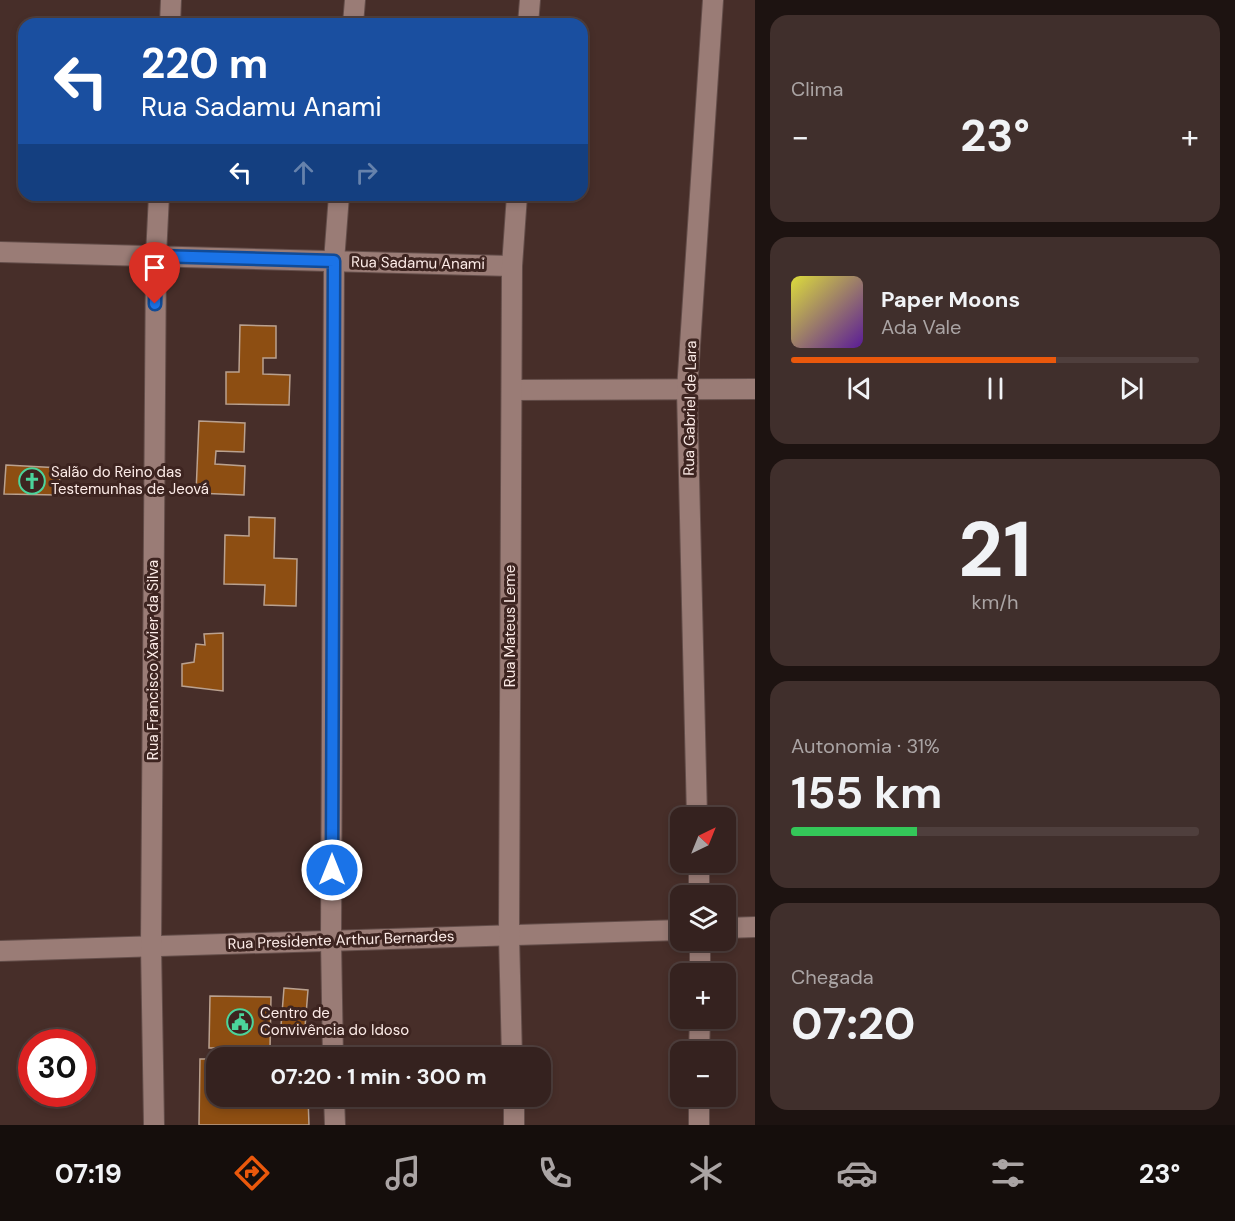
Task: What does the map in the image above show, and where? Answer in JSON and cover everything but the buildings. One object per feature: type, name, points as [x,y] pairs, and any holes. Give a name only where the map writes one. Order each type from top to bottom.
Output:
[{"type":"street","points":[[170,18],[171,0]]},
{"type":"street","points":[[354,18],[355,0]]},
{"type":"street","points":[[528,18],[530,0]]},
{"type":"street","name":"Rua Gabriel de Lara","points":[[698,807],[687,390],[713,0]]},
{"type":"street","name":"Rua Francisco Xavier da Silva","points":[[154,1125],[151,946],[156,256],[159,201]]},
{"type":"street","points":[[333,1047],[331,940],[334,261],[339,201]]},
{"type":"street","name":"Rua Mateus Leme","points":[[512,1047],[508,935],[512,266],[517,201]]},
{"type":"street","name":"Rua Sadamu Anami","points":[[0,252],[512,266]]},
{"type":"street","points":[[512,390],[755,389]]},
{"type":"street","points":[[736,928],[755,927]]},
{"type":"street","name":"Rua Presidente Arthur Bernardes","points":[[0,951],[670,930]]},
{"type":"street","points":[[334,1107],[335,1125]]},
{"type":"street","points":[[514,1107],[514,1125]]},
{"type":"street","points":[[699,1107],[699,1125]]},
{"type":"place","name":"Salão do Reino das Testemunhas de Jeová","points":[[32,481]]},
{"type":"place","name":"Centro de Convivência do Idoso","points":[[240,1022]]},
{"type":"route","points":[[155,304],[156,256],[334,261],[332,870]]}]
